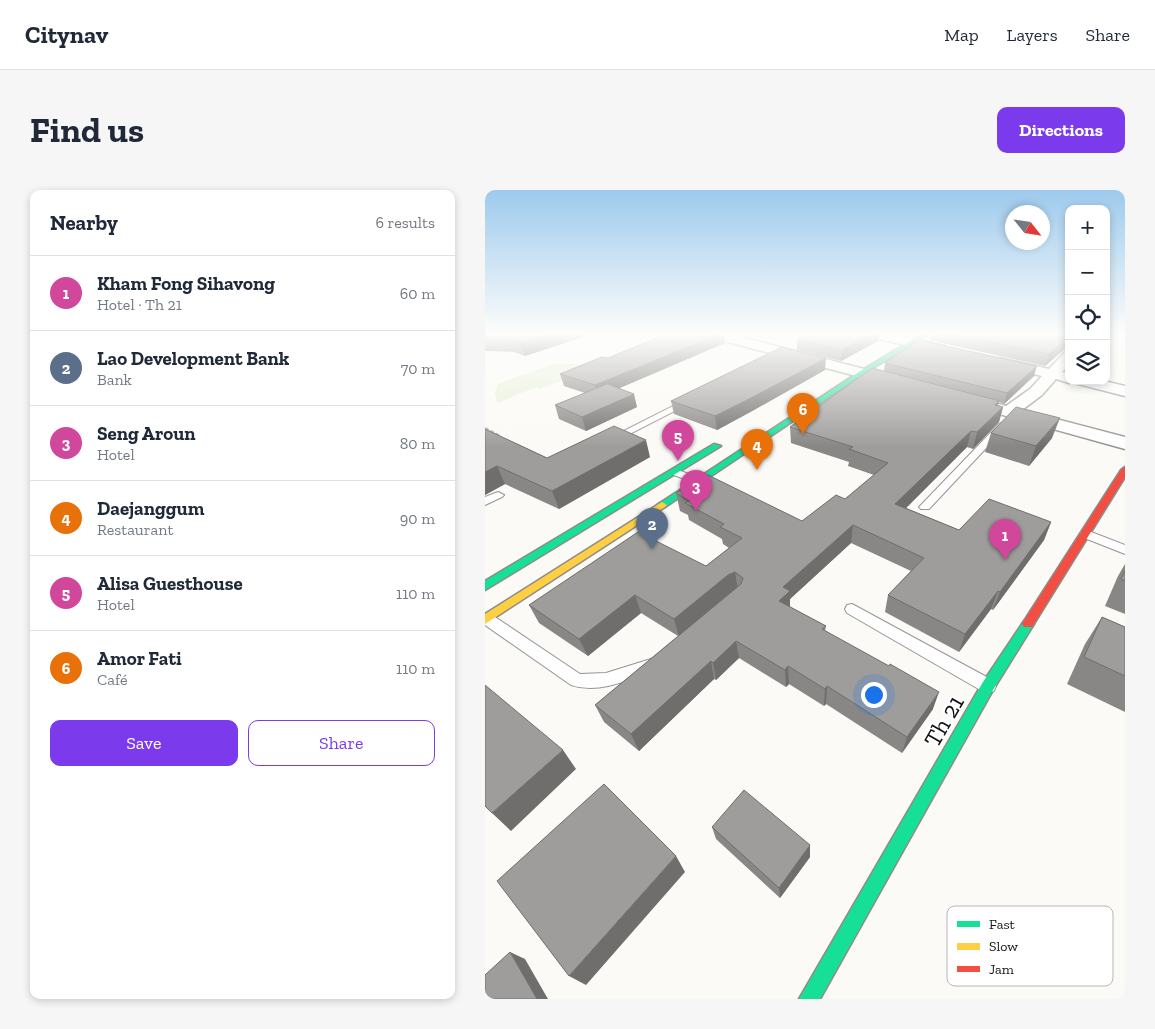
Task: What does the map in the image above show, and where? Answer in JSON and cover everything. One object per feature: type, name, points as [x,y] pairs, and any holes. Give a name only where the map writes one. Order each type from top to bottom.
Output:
[{"type":"main road","points":[[826,378],[837,372]]},
{"type":"main road","points":[[486,619],[688,488],[850,372]]},
{"type":"main road","points":[[485,586],[725,441]]},
{"type":"main road","name":"Th 21","points":[[816,996],[988,686],[1125,470]]},
{"type":"street","points":[[876,372],[907,385]]},
{"type":"street","points":[[1042,372],[1065,377]]},
{"type":"street","points":[[1013,412],[1054,372]]},
{"type":"street","points":[[1100,385],[1125,391]]},
{"type":"street","points":[[954,397],[1125,443]]},
{"type":"lane","points":[[602,444],[698,397]]},
{"type":"lane","points":[[925,507],[1013,412]]},
{"type":"lane","points":[[675,472],[716,488]]},
{"type":"lane","points":[[485,502],[498,495]]},
{"type":"lane","points":[[1086,534],[1125,550]]},
{"type":"lane","points":[[852,608],[988,686]]},
{"type":"lane","points":[[486,619],[577,680],[589,683],[602,681],[655,664],[669,656]]},
{"type":"path","points":[[485,428],[502,437]]},
{"type":"green space","points":[[532,372],[584,372],[540,389],[536,387],[497,403],[495,393],[498,384]]},
{"type":"building","points":[[566,372],[627,372],[595,385],[560,374]]},
{"type":"building","points":[[731,372],[800,372],[715,416],[671,401]]},
{"type":"building","points":[[867,372],[887,372],[999,401],[995,405],[1003,407],[977,432],[971,431],[895,504],[959,530],[989,499],[1051,522],[1000,592],[998,591],[965,634],[888,595],[924,558],[853,525],[783,587],[790,591],[779,601],[826,626],[822,629],[939,692],[907,737],[827,686],[825,689],[788,666],[785,670],[736,641],[713,663],[711,661],[631,734],[595,705],[741,584],[743,578],[735,572],[728,575],[674,619],[635,595],[579,639],[529,605],[638,532],[706,566],[742,538],[720,527],[724,524],[685,503],[689,501],[676,493],[708,475],[802,521],[836,495],[845,499],[888,463],[849,449],[853,447],[790,427]]},
{"type":"building","points":[[921,372],[1031,372],[1007,393]]},
{"type":"building","points":[[607,384],[634,394],[582,417],[555,405]]},
{"type":"building","points":[[1016,407],[1060,418],[1036,446],[991,433]]},
{"type":"building","points":[[614,426],[646,440],[552,491],[497,466],[485,472],[485,429],[547,458]]},
{"type":"building","points":[[1125,571],[1125,581],[1121,579]]},
{"type":"building","points":[[1102,617],[1125,627],[1125,676],[1084,657]]},
{"type":"building","points":[[485,685],[563,750],[492,813],[485,806]]},
{"type":"building","points":[[604,784],[676,856],[569,976],[497,881]]},
{"type":"building","points":[[744,790],[810,845],[779,888],[712,827]]},
{"type":"building","points":[[510,952],[537,999],[485,999],[485,975]]},
{"type":"traffic: fast","points":[[662,505],[863,372]]},
{"type":"traffic: fast","points":[[485,586],[717,446]]},
{"type":"traffic: fast","points":[[809,999],[988,686],[1028,624]]},
{"type":"traffic: slow","points":[[485,620],[662,505]]},
{"type":"traffic: jam","points":[[1028,624],[1125,470]]},
{"type":"place","name":"Amor Fati","points":[[803,434]]},
{"type":"place","name":"Alisa Guesthouse","points":[[678,461]]},
{"type":"place","name":"Daejanggum","points":[[757,470]]},
{"type":"place","name":"Seng Aroun","points":[[696,511]]},
{"type":"place","name":"Lao Development Bank","points":[[652,549]]},
{"type":"place","name":"Kham Fong Sihavong","points":[[1005,560]]}]
